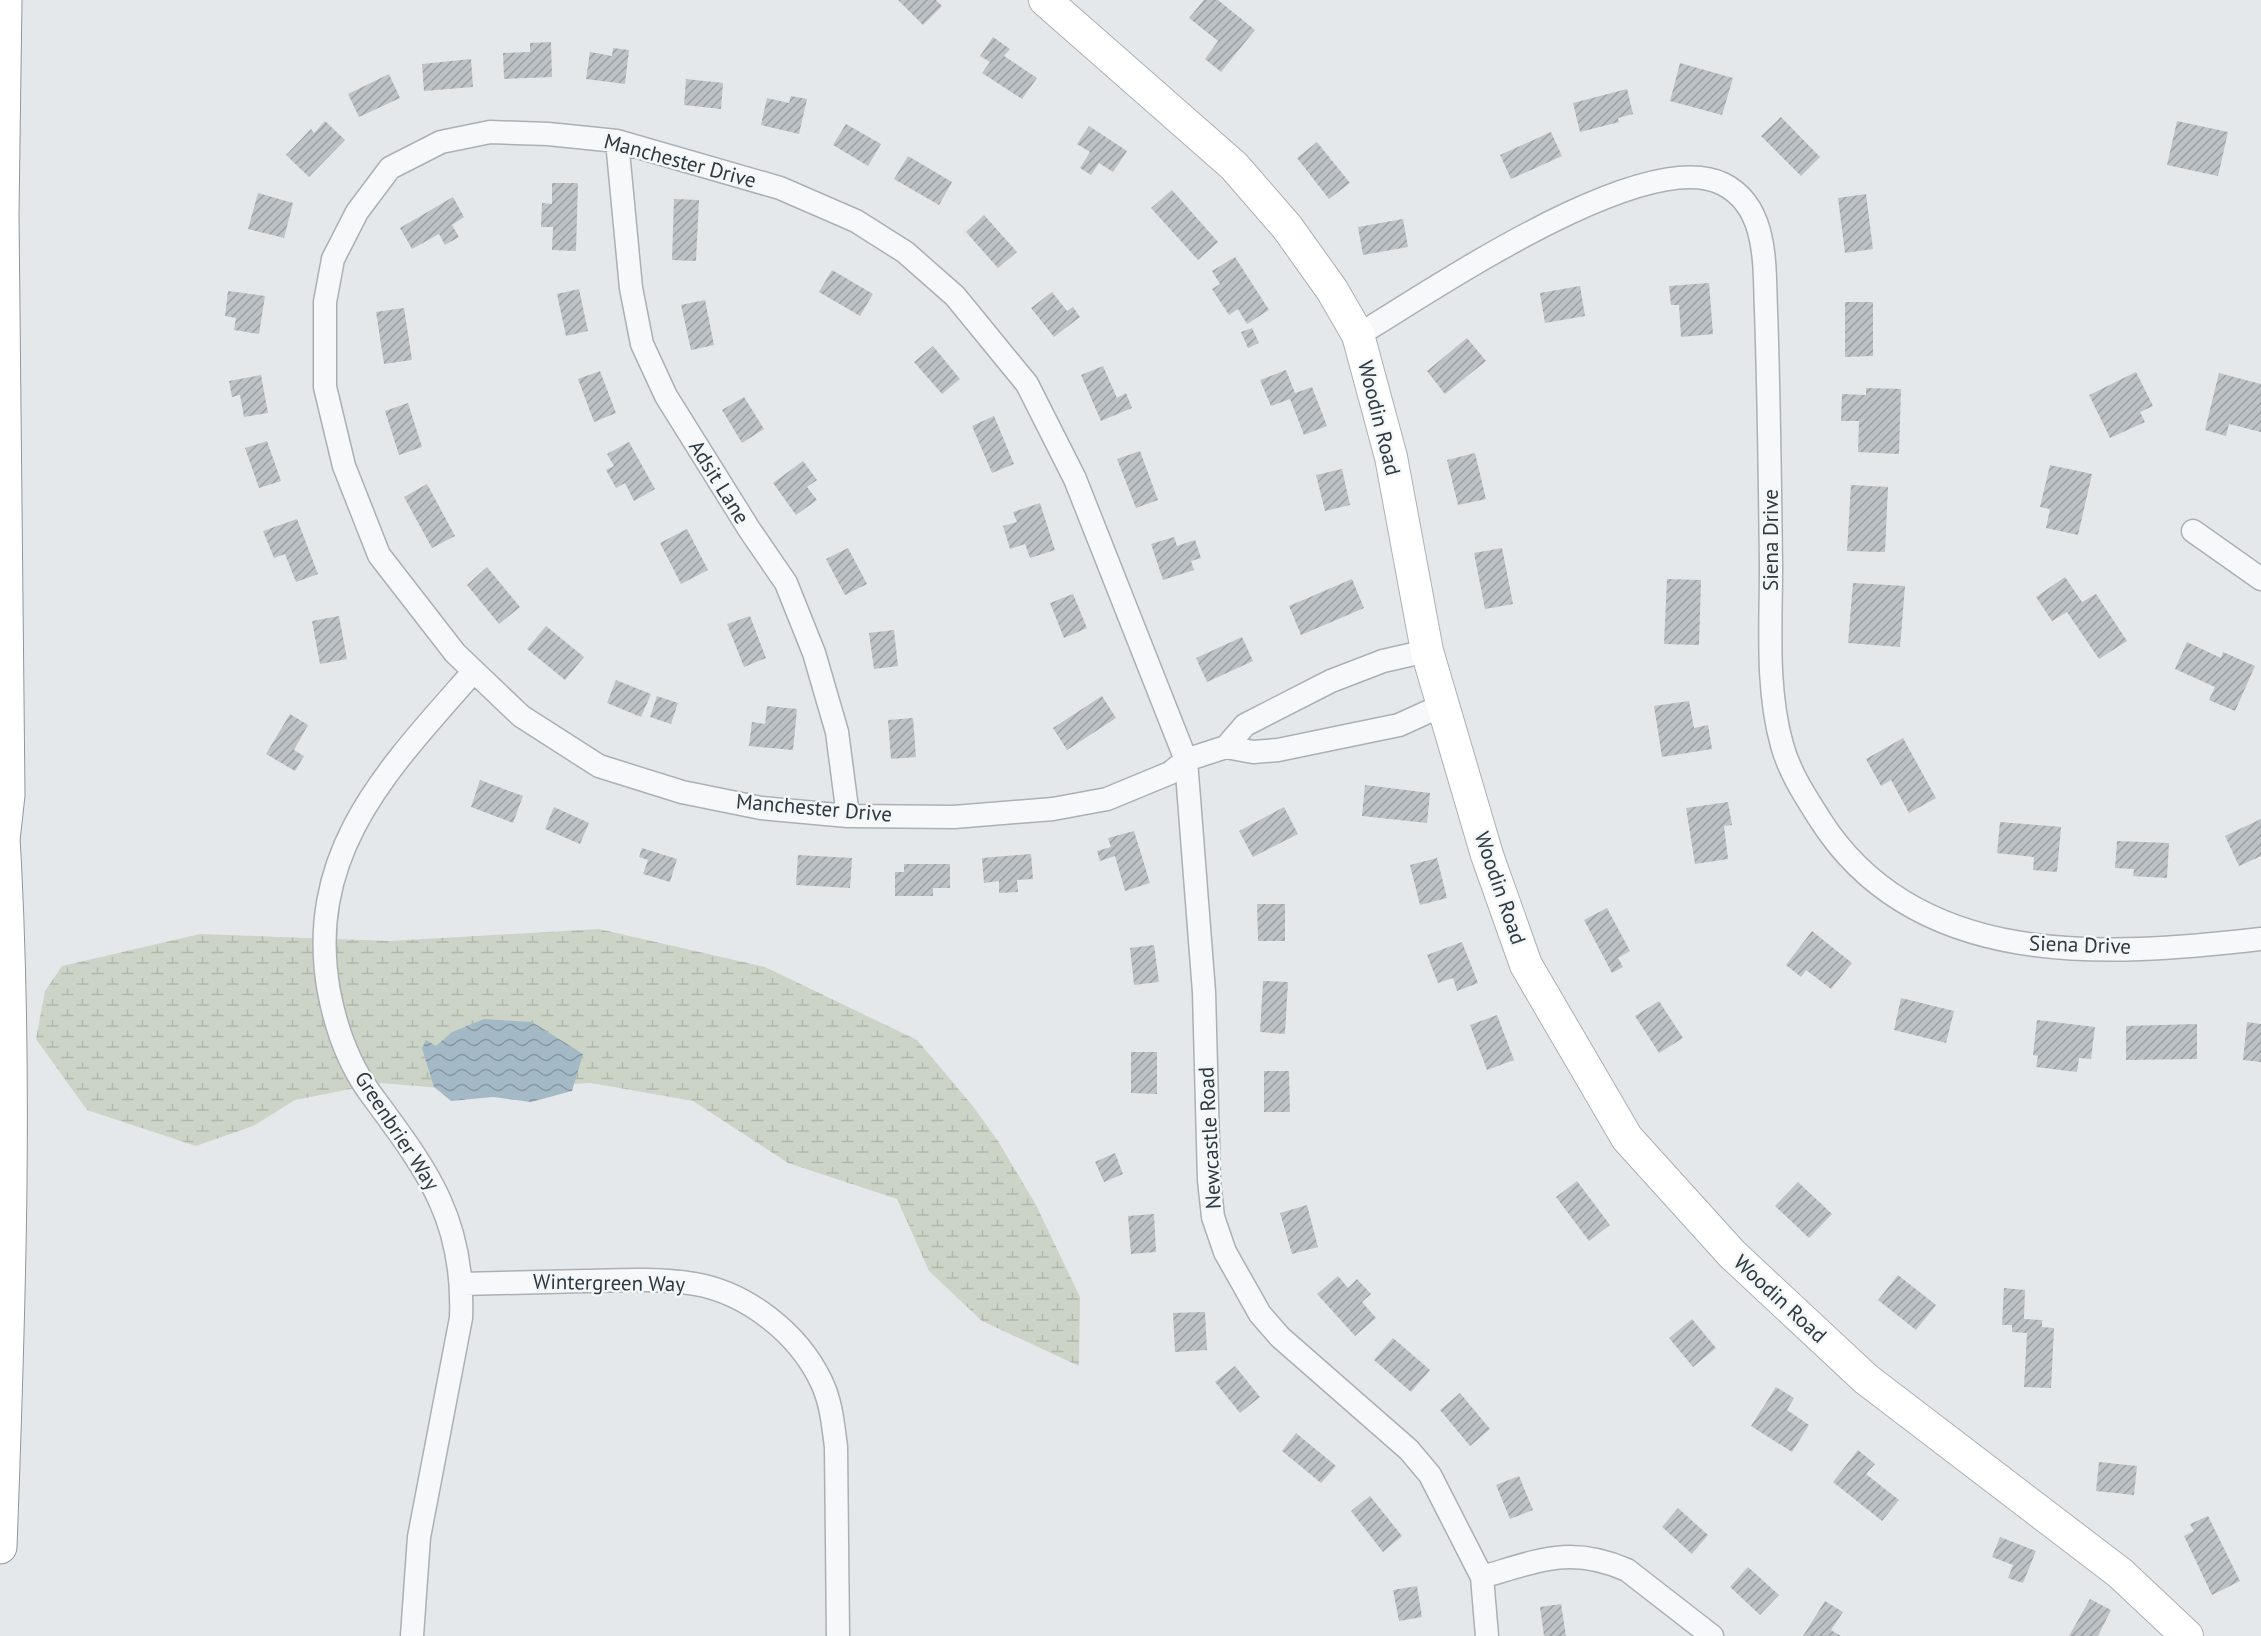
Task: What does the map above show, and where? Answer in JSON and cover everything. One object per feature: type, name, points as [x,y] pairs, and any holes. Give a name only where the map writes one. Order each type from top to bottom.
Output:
[{"type":"highway","points":[[3,840],[8,795],[2,214],[5,0]]},
{"type":"highway","points":[[0,793],[7,917],[9,1218],[8,1346],[0,1546]]},
{"type":"street","name":"Woodin Road","points":[[1045,0],[1234,166],[1287,228],[1332,291],[1358,335],[1391,457],[1427,651],[1487,855],[1526,965],[1627,1138],[1732,1254],[1866,1379],[2120,1574],[2187,1636]]},
{"type":"street","name":"Manchester Drive","points":[[1186,760],[1076,480],[1027,384],[955,296],[905,252],[856,221],[780,188],[618,141],[490,132],[441,142],[419,151],[390,168],[357,212],[333,259],[325,302],[325,387],[344,466],[379,555],[455,653],[522,716],[599,766],[682,792],[750,805],[848,816],[954,817],[1064,807],[1107,799],[1170,773],[1186,760],[1226,747],[1253,752],[1278,750],[1400,725],[1443,705]]},
{"type":"street","name":"Adsit Lane","points":[[618,141],[631,288],[642,345],[666,396],[749,530],[786,583],[814,653],[837,732],[848,816]]},
{"type":"street","name":"Siena Drive","points":[[1358,335],[1538,228],[1591,202],[1660,179],[1701,179],[1722,183],[1747,207],[1763,241],[1770,439],[1772,682],[1782,744],[1795,779],[1839,848],[1874,882],[1900,902],[1929,917],[1970,932],[2004,940],[2058,949],[2111,949],[2261,939]]},
{"type":"street","points":[[2193,531],[2261,579]]},
{"type":"street","points":[[1226,747],[1245,725],[1310,691],[1383,661],[1427,651]]},
{"type":"street","name":"Greenbrier Way","points":[[412,1636],[419,1537],[461,1318],[462,1284],[455,1245],[440,1197],[417,1155],[369,1091],[344,1048],[332,1008],[324,940],[327,901],[340,861],[365,806],[388,772],[474,671]]},
{"type":"street","name":"Newcastle Road","points":[[1186,760],[1204,992],[1209,1180],[1214,1217],[1225,1252],[1260,1314],[1280,1337],[1409,1450],[1430,1475],[1482,1577],[1487,1636]]},
{"type":"street","name":"Wintergreen Way","points":[[462,1284],[652,1280],[696,1284],[728,1295],[756,1309],[782,1328],[805,1355],[821,1381],[833,1423],[836,1447],[838,1636]]},
{"type":"street","points":[[1482,1577],[1557,1556],[1584,1557],[1614,1564],[1627,1570],[1712,1636]]},
{"type":"green space","points":[[599,929],[765,967],[917,1040],[972,1105],[998,1141],[1036,1205],[1080,1297],[1079,1366],[982,1321],[929,1271],[897,1199],[788,1163],[693,1101],[591,1083],[452,1089],[381,1083],[295,1100],[253,1126],[196,1146],[87,1110],[36,1039],[45,991],[62,966],[200,934],[390,941]]},
{"type":"water","points":[[484,1019],[532,1022],[583,1054],[572,1091],[531,1102],[493,1097],[451,1101],[434,1087],[422,1048],[426,1040],[436,1046],[452,1032]]},
{"type":"building","points":[[898,0],[936,0],[942,6],[923,25]]},
{"type":"building","points":[[1204,0],[1218,0],[1255,30],[1221,72],[1205,59],[1218,41],[1189,18]]},
{"type":"building","points":[[993,37],[1010,49],[1004,56],[1037,78],[1022,99],[982,73],[990,62],[980,56]]},
{"type":"building","points":[[551,42],[552,77],[504,79],[503,53],[530,52],[530,43]]},
{"type":"building","points":[[613,48],[629,50],[625,84],[586,79],[590,52],[612,56]]},
{"type":"building","points":[[471,59],[473,87],[424,91],[422,64]]},
{"type":"building","points":[[1680,63],[1733,78],[1722,115],[1670,101]]},
{"type":"building","points":[[389,74],[400,98],[359,117],[348,94]]},
{"type":"building","points":[[686,79],[723,83],[721,109],[684,105]]},
{"type":"building","points":[[1627,89],[1633,114],[1618,118],[1619,122],[1580,132],[1573,103]]},
{"type":"building","points":[[791,96],[807,99],[799,134],[761,125],[767,98],[789,103]]},
{"type":"building","points":[[1781,117],[1820,157],[1801,176],[1761,136]]},
{"type":"building","points":[[325,121],[345,140],[309,177],[286,155],[311,129],[314,133]]},
{"type":"building","points":[[2177,121],[2228,132],[2218,176],[2167,165]]},
{"type":"building","points":[[846,124],[881,144],[868,166],[833,145]]},
{"type":"building","points":[[1089,126],[1127,151],[1113,172],[1099,163],[1091,175],[1080,168],[1090,152],[1077,144]]},
{"type":"building","points":[[1551,132],[1562,156],[1511,179],[1500,155]]},
{"type":"building","points":[[1317,142],[1350,183],[1329,199],[1297,158]]},
{"type":"building","points":[[908,156],[952,182],[939,205],[894,179]]},
{"type":"building","points":[[552,183],[578,183],[576,251],[552,250],[553,227],[541,227],[542,203],[552,204]]},
{"type":"building","points":[[1172,190],[1218,242],[1198,260],[1151,208]]},
{"type":"building","points":[[258,193],[293,203],[284,238],[248,229]]},
{"type":"building","points":[[1866,194],[1873,249],[1845,253],[1838,198]]},
{"type":"building","points":[[453,197],[464,217],[452,225],[459,237],[445,245],[439,234],[412,249],[400,228]]},
{"type":"building","points":[[674,199],[699,200],[696,261],[672,260]]},
{"type":"building","points":[[984,215],[1017,252],[998,268],[966,232]]},
{"type":"building","points":[[1403,219],[1408,247],[1363,255],[1358,227]]},
{"type":"building","points":[[1235,257],[1269,310],[1247,324],[1238,309],[1229,315],[1212,289],[1220,284],[1212,271]]},
{"type":"building","points":[[832,270],[873,294],[860,316],[819,292]]},
{"type":"building","points":[[1709,283],[1713,334],[1681,337],[1679,305],[1671,305],[1669,286]]},
{"type":"building","points":[[1580,286],[1585,316],[1545,323],[1540,293]]},
{"type":"building","points":[[579,289],[588,331],[566,336],[557,294]]},
{"type":"building","points":[[228,291],[265,296],[259,334],[234,330],[236,318],[225,316]]},
{"type":"building","points":[[1052,292],[1067,311],[1073,307],[1080,317],[1054,337],[1031,308]]},
{"type":"building","points":[[705,300],[714,345],[691,350],[681,305]]},
{"type":"building","points":[[1845,302],[1873,302],[1873,356],[1845,357]]},
{"type":"building","points":[[404,308],[412,360],[384,364],[376,312]]},
{"type":"building","points":[[1252,328],[1259,343],[1248,348],[1241,332]]},
{"type":"building","points":[[1467,338],[1486,361],[1445,394],[1427,371]]},
{"type":"building","points":[[933,346],[960,379],[942,394],[914,362]]},
{"type":"building","points":[[1103,366],[1117,398],[1126,393],[1132,408],[1101,421],[1081,375]]},
{"type":"building","points":[[1286,370],[1295,393],[1312,387],[1327,426],[1304,435],[1290,399],[1271,406],[1260,380]]},
{"type":"building","points":[[600,371],[616,413],[594,422],[578,379]]},
{"type":"building","points":[[2136,372],[2153,406],[2140,412],[2145,422],[2110,438],[2089,395]]},
{"type":"building","points":[[2219,373],[2261,384],[2261,432],[2229,424],[2226,436],[2205,430]]},
{"type":"building","points":[[261,375],[268,413],[244,417],[240,395],[232,397],[229,381]]},
{"type":"building","points":[[1866,388],[1901,389],[1899,454],[1858,452],[1859,421],[1841,421],[1842,394],[1866,395]]},
{"type":"building","points":[[744,397],[764,429],[742,443],[722,410]]},
{"type":"building","points":[[408,403],[422,447],[399,455],[385,411]]},
{"type":"building","points":[[994,416],[1014,464],[992,473],[972,426]]},
{"type":"building","points":[[267,441],[281,481],[259,488],[245,448]]},
{"type":"building","points":[[629,442],[655,489],[634,501],[625,483],[616,488],[606,470],[614,466],[607,454]]},
{"type":"building","points":[[1140,451],[1158,500],[1136,508],[1117,459]]},
{"type":"building","points":[[1475,453],[1486,499],[1458,505],[1447,460]]},
{"type":"building","points":[[803,461],[817,480],[807,487],[817,500],[796,515],[773,483]]},
{"type":"building","points":[[2050,465],[2092,474],[2078,535],[2046,528],[2050,509],[2040,507]]},
{"type":"building","points":[[1342,469],[1350,505],[1325,511],[1316,475]]},
{"type":"building","points":[[427,484],[455,536],[432,548],[404,497]]},
{"type":"building","points":[[1851,485],[1888,487],[1885,552],[1847,551]]},
{"type":"building","points":[[1040,503],[1055,550],[1030,558],[1025,544],[1010,549],[1003,526],[1017,522],[1013,512]]},
{"type":"building","points":[[297,519],[318,574],[296,582],[285,554],[274,558],[263,531]]},
{"type":"building","points":[[687,529],[708,570],[681,584],[660,543]]},
{"type":"building","points":[[1174,537],[1177,546],[1195,540],[1201,558],[1191,561],[1194,570],[1163,580],[1151,544]]},
{"type":"building","points":[[848,548],[867,584],[845,595],[826,559]]},
{"type":"building","points":[[1502,548],[1513,604],[1485,609],[1474,553]]},
{"type":"building","points":[[487,567],[520,607],[499,624],[467,585]]},
{"type":"building","points":[[2065,577],[2082,602],[2096,594],[2127,641],[2099,659],[2067,612],[2052,621],[2036,597]]},
{"type":"building","points":[[1352,579],[1364,608],[1301,635],[1289,606]]},
{"type":"building","points":[[1667,579],[1701,580],[1699,645],[1664,644]]},
{"type":"building","points":[[1853,583],[1905,586],[1900,647],[1848,643]]},
{"type":"building","points":[[1073,594],[1087,628],[1064,638],[1050,603]]},
{"type":"building","points":[[339,616],[347,659],[320,664],[312,621]]},
{"type":"building","points":[[750,616],[766,658],[744,667],[727,624]]},
{"type":"building","points":[[546,626],[584,657],[565,680],[527,649]]},
{"type":"building","points":[[894,630],[898,666],[874,669],[869,633]]},
{"type":"building","points":[[1242,637],[1253,661],[1207,682],[1196,658]]},
{"type":"building","points":[[2187,642],[2221,658],[2223,652],[2255,666],[2235,711],[2209,700],[2215,687],[2175,669]]},
{"type":"building","points":[[616,680],[651,694],[641,717],[607,703]]},
{"type":"building","points":[[657,696],[678,703],[671,724],[650,717]]},
{"type":"building","points":[[1102,696],[1116,718],[1067,750],[1053,728]]},
{"type":"building","points":[[1689,701],[1694,728],[1708,725],[1712,749],[1662,757],[1654,706]]},
{"type":"building","points":[[767,706],[797,709],[793,750],[749,746],[752,722],[765,724]]},
{"type":"building","points":[[290,714],[308,725],[294,750],[304,756],[295,771],[266,754]]},
{"type":"building","points":[[913,718],[916,757],[891,759],[888,720]]},
{"type":"building","points":[[1903,738],[1936,798],[1909,813],[1891,780],[1881,786],[1866,759]]},
{"type":"building","points":[[480,780],[523,796],[513,823],[471,807]]},
{"type":"building","points":[[1365,785],[1430,793],[1427,823],[1362,816]]},
{"type":"building","points":[[1728,802],[1732,825],[1724,826],[1728,859],[1695,864],[1686,808]]},
{"type":"building","points":[[554,807],[589,823],[580,844],[545,829]]},
{"type":"building","points":[[1284,807],[1298,834],[1253,857],[1239,831]]},
{"type":"building","points":[[2261,819],[2261,856],[2239,866],[2225,836]]},
{"type":"building","points":[[2000,822],[2061,827],[2057,872],[2033,870],[2034,857],[1997,853]]},
{"type":"building","points":[[1134,831],[1150,883],[1125,891],[1115,856],[1100,861],[1097,851],[1111,847],[1108,838]]},
{"type":"building","points":[[2117,841],[2169,843],[2167,878],[2133,876],[2134,869],[2115,868]]},
{"type":"building","points":[[642,848],[677,859],[670,882],[643,874],[648,860],[639,857]]},
{"type":"building","points":[[1031,854],[1033,879],[1017,880],[1018,892],[999,893],[999,881],[984,883],[982,858]]},
{"type":"building","points":[[798,855],[852,858],[850,888],[796,885]]},
{"type":"building","points":[[1437,858],[1447,898],[1420,905],[1410,865]]},
{"type":"building","points":[[904,864],[950,864],[950,888],[933,888],[933,896],[895,896],[895,872],[904,872]]},
{"type":"building","points":[[1257,904],[1285,904],[1285,941],[1258,941]]},
{"type":"building","points":[[1607,908],[1630,951],[1618,958],[1623,967],[1612,973],[1584,920]]},
{"type":"building","points":[[1812,931],[1852,963],[1831,989],[1806,970],[1801,977],[1786,965]]},
{"type":"building","points":[[1462,942],[1478,983],[1457,991],[1453,978],[1438,983],[1427,955]]},
{"type":"building","points":[[1154,945],[1159,982],[1134,985],[1130,948]]},
{"type":"building","points":[[1263,981],[1288,982],[1285,1034],[1260,1032]]},
{"type":"building","points":[[1901,998],[1954,1011],[1946,1043],[1894,1030]]},
{"type":"building","points":[[1659,1001],[1683,1038],[1659,1053],[1635,1016]]},
{"type":"building","points":[[1497,1015],[1514,1060],[1487,1070],[1470,1025]]},
{"type":"building","points":[[2037,1020],[2095,1027],[2091,1059],[2079,1058],[2077,1072],[2036,1067],[2038,1056],[2033,1055]]},
{"type":"building","points":[[2247,1022],[2261,1024],[2261,1062],[2243,1060]]},
{"type":"building","points":[[2197,1024],[2197,1059],[2126,1060],[2126,1026]]},
{"type":"building","points":[[1131,1052],[1157,1052],[1157,1094],[1131,1093]]},
{"type":"building","points":[[1264,1071],[1289,1071],[1290,1112],[1264,1112]]},
{"type":"building","points":[[1115,1153],[1123,1174],[1104,1182],[1095,1162]]},
{"type":"building","points":[[1577,1181],[1610,1225],[1589,1241],[1556,1197]]},
{"type":"building","points":[[1798,1182],[1832,1214],[1809,1238],[1775,1206]]},
{"type":"building","points":[[1307,1205],[1318,1247],[1292,1254],[1280,1213]]},
{"type":"building","points":[[1154,1214],[1156,1252],[1131,1254],[1128,1216]]},
{"type":"building","points":[[1898,1275],[1936,1305],[1916,1330],[1878,1300]]},
{"type":"building","points":[[1338,1276],[1348,1288],[1357,1279],[1371,1294],[1362,1302],[1376,1318],[1355,1336],[1317,1294]]},
{"type":"building","points":[[2004,1288],[2025,1290],[2024,1319],[2042,1320],[2042,1327],[2054,1328],[2051,1388],[2024,1387],[2027,1333],[2012,1332],[2012,1325],[2002,1325]]},
{"type":"building","points":[[1205,1312],[1207,1350],[1175,1352],[1173,1313]]},
{"type":"building","points":[[1692,1319],[1716,1348],[1693,1367],[1669,1338]]},
{"type":"building","points":[[1393,1338],[1430,1370],[1411,1392],[1374,1360]]},
{"type":"building","points":[[1235,1366],[1260,1397],[1240,1413],[1215,1382]]},
{"type":"building","points":[[1776,1387],[1794,1398],[1787,1410],[1809,1425],[1792,1452],[1751,1426]]},
{"type":"building","points":[[1460,1393],[1490,1429],[1470,1446],[1440,1410]]},
{"type":"building","points":[[1296,1433],[1336,1466],[1321,1483],[1282,1451]]},
{"type":"building","points":[[1858,1450],[1875,1464],[1866,1474],[1899,1500],[1882,1521],[1833,1482]]},
{"type":"building","points":[[2099,1462],[2137,1466],[2134,1495],[2096,1491]]},
{"type":"building","points":[[1519,1476],[1533,1510],[1510,1519],[1496,1485]]},
{"type":"building","points":[[1370,1496],[1402,1536],[1383,1552],[1351,1511]]},
{"type":"building","points":[[1678,1508],[1708,1535],[1692,1554],[1662,1527]]},
{"type":"building","points":[[2208,1516],[2240,1581],[2212,1595],[2184,1536],[2194,1531],[2190,1524]]},
{"type":"building","points":[[2000,1537],[2036,1551],[2023,1583],[2008,1578],[2013,1565],[1992,1557]]},
{"type":"building","points":[[1748,1567],[1779,1595],[1760,1615],[1730,1587]]},
{"type":"building","points":[[1417,1586],[1422,1617],[1399,1621],[1393,1590]]},
{"type":"building","points":[[2090,1599],[2111,1610],[2098,1636],[2069,1636]]},
{"type":"building","points":[[1825,1601],[1843,1612],[1831,1630],[1841,1636],[1803,1636]]},
{"type":"building","points":[[1561,1604],[1566,1636],[1544,1636],[1540,1607]]}]
